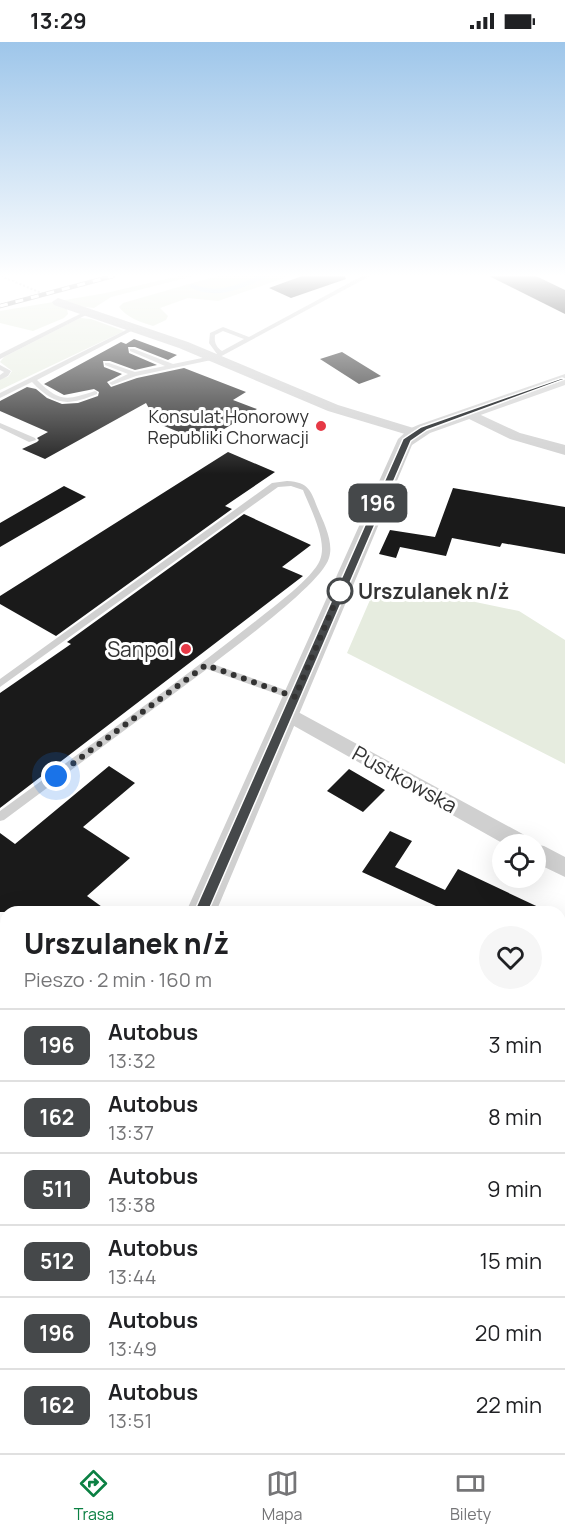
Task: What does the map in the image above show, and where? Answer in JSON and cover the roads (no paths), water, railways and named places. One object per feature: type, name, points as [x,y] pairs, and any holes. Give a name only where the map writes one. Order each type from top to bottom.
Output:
[{"type":"street","points":[[176,342],[218,356],[315,400],[391,427],[415,433]]},
{"type":"street","points":[[204,906],[404,443],[415,433],[565,379]]},
{"type":"street","points":[[468,413],[515,436],[565,450]]},
{"type":"street","name":"Pustkowska","points":[[291,705],[505,834]]},
{"type":"street","points":[[546,858],[565,868]]},
{"type":"lane","points":[[0,357],[30,342]]},
{"type":"lane","points":[[0,396],[107,342]]},
{"type":"lane","points":[[210,342],[218,356]]},
{"type":"lane","points":[[112,384],[134,374],[218,356],[244,342]]},
{"type":"lane","points":[[132,350],[172,366]]},
{"type":"lane","points":[[107,364],[134,374]]},
{"type":"lane","points":[[0,366],[8,371],[0,378]]},
{"type":"lane","points":[[33,379],[48,395],[63,402],[70,403],[95,393]]},
{"type":"lane","points":[[0,425],[32,440]]},
{"type":"lane","points":[[0,684],[274,485],[285,482],[298,484],[306,489],[325,540],[326,559],[321,568],[206,665],[0,817]]},
{"type":"lane","points":[[206,665],[291,705]]},
{"type":"place","name":"Konsulat Honorowy Republiki Chorwacji","points":[[321,426]]},
{"type":"place","name":"Urszulanek n/ż","points":[[340,591]]},
{"type":"place","name":"Sanpol","points":[[186,649]]}]
